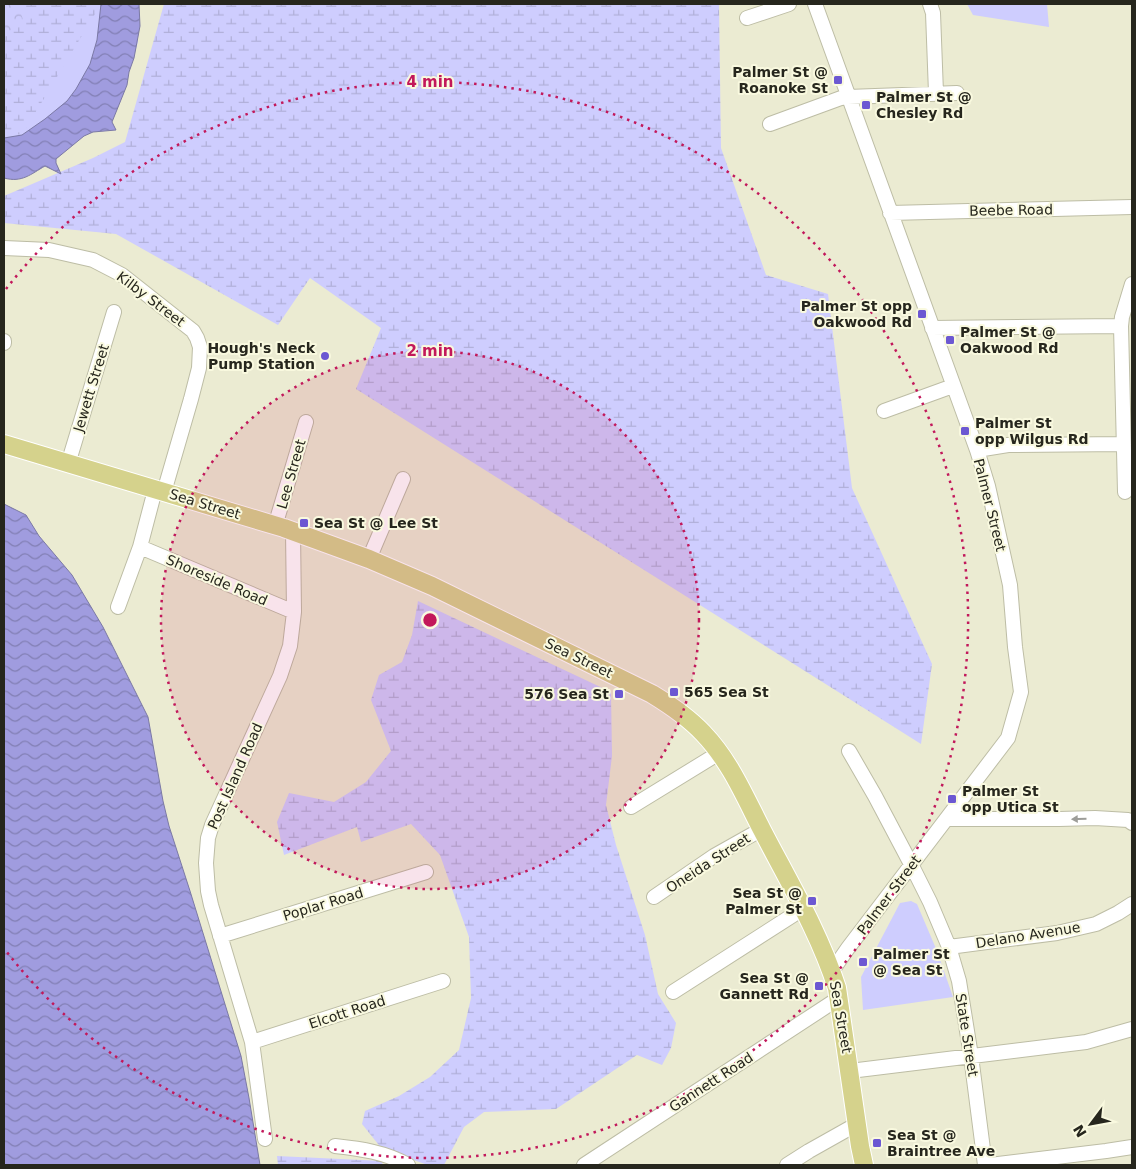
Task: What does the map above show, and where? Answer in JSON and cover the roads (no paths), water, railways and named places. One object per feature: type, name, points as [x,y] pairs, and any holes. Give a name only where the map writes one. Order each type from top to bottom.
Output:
[{"type":"main road","name":"Sea Street","points":[[4,444],[293,531],[369,559],[432,586],[652,694],[689,719],[704,734],[731,771],[804,908],[832,971],[838,988],[864,1165]]},
{"type":"street","points":[[747,18],[789,4]]},
{"type":"street","name":"Palmer Street","points":[[815,4],[977,450],[988,486],[1010,585],[1021,692],[1008,738],[832,971]]},
{"type":"street","points":[[930,4],[933,13],[936,94]]},
{"type":"street","points":[[770,124],[848,96],[956,93]]},
{"type":"street","name":"Beebe Road","points":[[890,213],[1132,207]]},
{"type":"street","name":"Kilby Street","points":[[4,248],[49,250],[93,260],[122,275],[192,331],[197,338],[200,347],[199,368],[191,399],[160,491]]},
{"type":"street","points":[[1125,492],[1121,326],[1132,284]]},
{"type":"street","name":"Jewett Street","points":[[68,464],[114,312]]},
{"type":"street","points":[[932,328],[1121,326]]},
{"type":"street","points":[[884,411],[953,386]]},
{"type":"street","name":"Lee Street","points":[[275,526],[306,422]]},
{"type":"street","points":[[977,450],[1008,445],[1124,444]]},
{"type":"street","points":[[369,559],[403,479]]},
{"type":"street","points":[[118,607],[160,491]]},
{"type":"street","name":"Post Island Road","points":[[265,1140],[252,1042],[211,905],[206,863],[208,838],[217,813],[280,676],[290,646],[294,612],[293,531]]},
{"type":"street","name":"Shoreside Road","points":[[140,547],[294,612]]},
{"type":"street","name":"State Street","points":[[849,750],[876,796],[912,866],[949,947],[959,981],[985,1165]]},
{"type":"street","points":[[631,807],[719,753]]},
{"type":"street","points":[[947,819],[1095,818],[1130,822]]},
{"type":"street","name":"Oneida Street","points":[[654,897],[714,856],[762,829]]},
{"type":"street","name":"Poplar Road","points":[[220,936],[426,872]]},
{"type":"street","name":"Delano Avenue","points":[[949,947],[1057,933],[1096,924],[1118,914],[1132,904]]},
{"type":"street","points":[[674,992],[804,908]]},
{"type":"street","name":"Elcott Road","points":[[252,1042],[443,982]]},
{"type":"street","name":"Gannett Road","points":[[584,1165],[839,998]]},
{"type":"street","points":[[850,1071],[1086,1042],[1132,1029]]},
{"type":"street","points":[[787,1165],[857,1124]]},
{"type":"street","points":[[335,1146],[384,1154],[408,1165]]},
{"type":"street","points":[[990,1165],[1106,1152],[1132,1147]]},
{"type":"water","points":[[101,4],[139,4],[140,26],[134,58],[127,85],[112,122],[116,130],[93,132],[84,136],[56,159],[61,174],[45,166],[21,179],[4,178],[4,138],[22,135],[67,101],[90,64],[97,40]]},
{"type":"water","points":[[4,504],[26,515],[39,536],[72,575],[103,627],[148,717],[169,826],[241,1056],[260,1165],[4,1165]]},
{"type":"place","name":"Palmer St @ Roanoke St","points":[[838,80]]},
{"type":"place","name":"Palmer St @ Chesley Rd","points":[[866,105]]},
{"type":"place","name":"Palmer St opp Oakwood Rd","points":[[922,314]]},
{"type":"place","name":"Palmer St @ Oakwood Rd","points":[[950,340]]},
{"type":"place","name":"Hough's Neck Pump Station","points":[[325,356]]},
{"type":"place","name":"Palmer St opp Wilgus Rd","points":[[965,431]]},
{"type":"place","name":"Sea St @ Lee St","points":[[304,523]]},
{"type":"place","name":"565 Sea St","points":[[674,692]]},
{"type":"place","name":"576 Sea St","points":[[619,694]]},
{"type":"place","name":"Palmer St opp Utica St","points":[[952,799]]},
{"type":"place","name":"Sea St @ Palmer St","points":[[812,901]]},
{"type":"place","name":"Palmer St @ Sea St","points":[[863,962]]},
{"type":"place","name":"Sea St @ Gannett Rd","points":[[819,986]]},
{"type":"place","name":"Sea St @ Braintree Ave","points":[[877,1143]]}]
